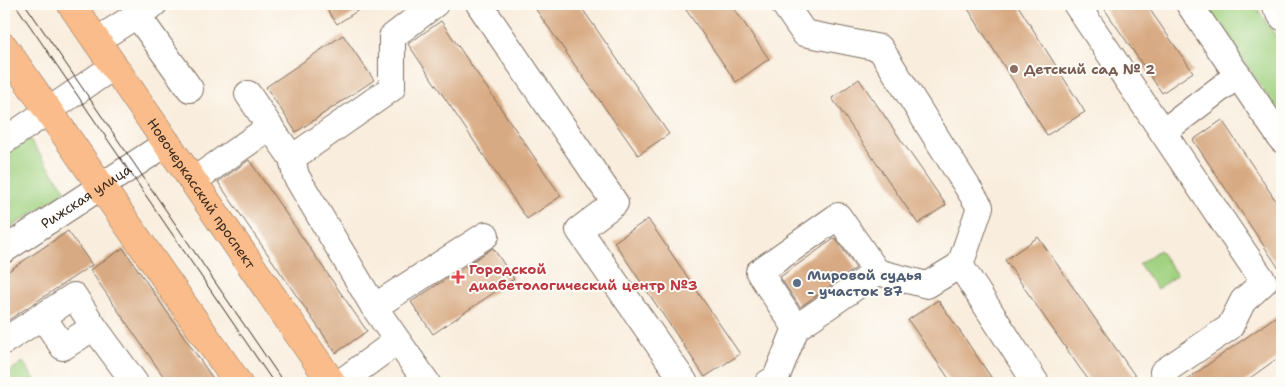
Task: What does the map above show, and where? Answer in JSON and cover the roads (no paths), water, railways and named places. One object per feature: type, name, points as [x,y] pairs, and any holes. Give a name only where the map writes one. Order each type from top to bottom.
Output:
[{"type":"main road","name":"Новочеркасский проспект","points":[[71,4],[332,383]]},
{"type":"main road","points":[[4,47],[238,383]]},
{"type":"street","points":[[479,4],[615,203],[579,230],[685,383]]},
{"type":"street","points":[[784,4],[804,33],[880,48],[980,207],[960,265],[927,284],[877,272],[838,216],[759,272],[796,328]]},
{"type":"street","points":[[1076,4],[1264,282],[1243,301],[1230,327],[1163,372]]},
{"type":"street","points":[[1189,4],[1282,140]]},
{"type":"street","points":[[1274,4],[1282,16]]},
{"type":"street","points":[[292,158],[392,88],[392,37],[425,7]]},
{"type":"street","points":[[96,41],[145,9],[190,89]]},
{"type":"street","points":[[4,141],[114,66]]},
{"type":"street","points":[[1163,132],[1238,75]]},
{"type":"street","points":[[248,94],[292,158],[296,176],[374,307],[427,383]]},
{"type":"street","points":[[193,181],[270,127]]},
{"type":"street","name":"Рижская улица","points":[[4,250],[167,142]]},
{"type":"street","points":[[374,307],[486,235]]},
{"type":"street","points":[[960,265],[1036,383]]},
{"type":"street","points":[[768,383],[776,378],[796,328],[877,272]]},
{"type":"street","points":[[4,342],[74,296],[135,383]]},
{"type":"street","points":[[43,317],[63,347],[94,327]]},
{"type":"street","points":[[340,383],[398,341]]},
{"type":"tram line","points":[[15,4],[274,383]]},
{"type":"tram line","points":[[25,4],[284,383]]},
{"type":"place","name":"Детский сад № 2","points":[[1014,69]]},
{"type":"place","name":"Городской диабетологический центр №3","points":[[458,277]]},
{"type":"place","name":"Мировой судья - участок 87","points":[[797,283]]}]
